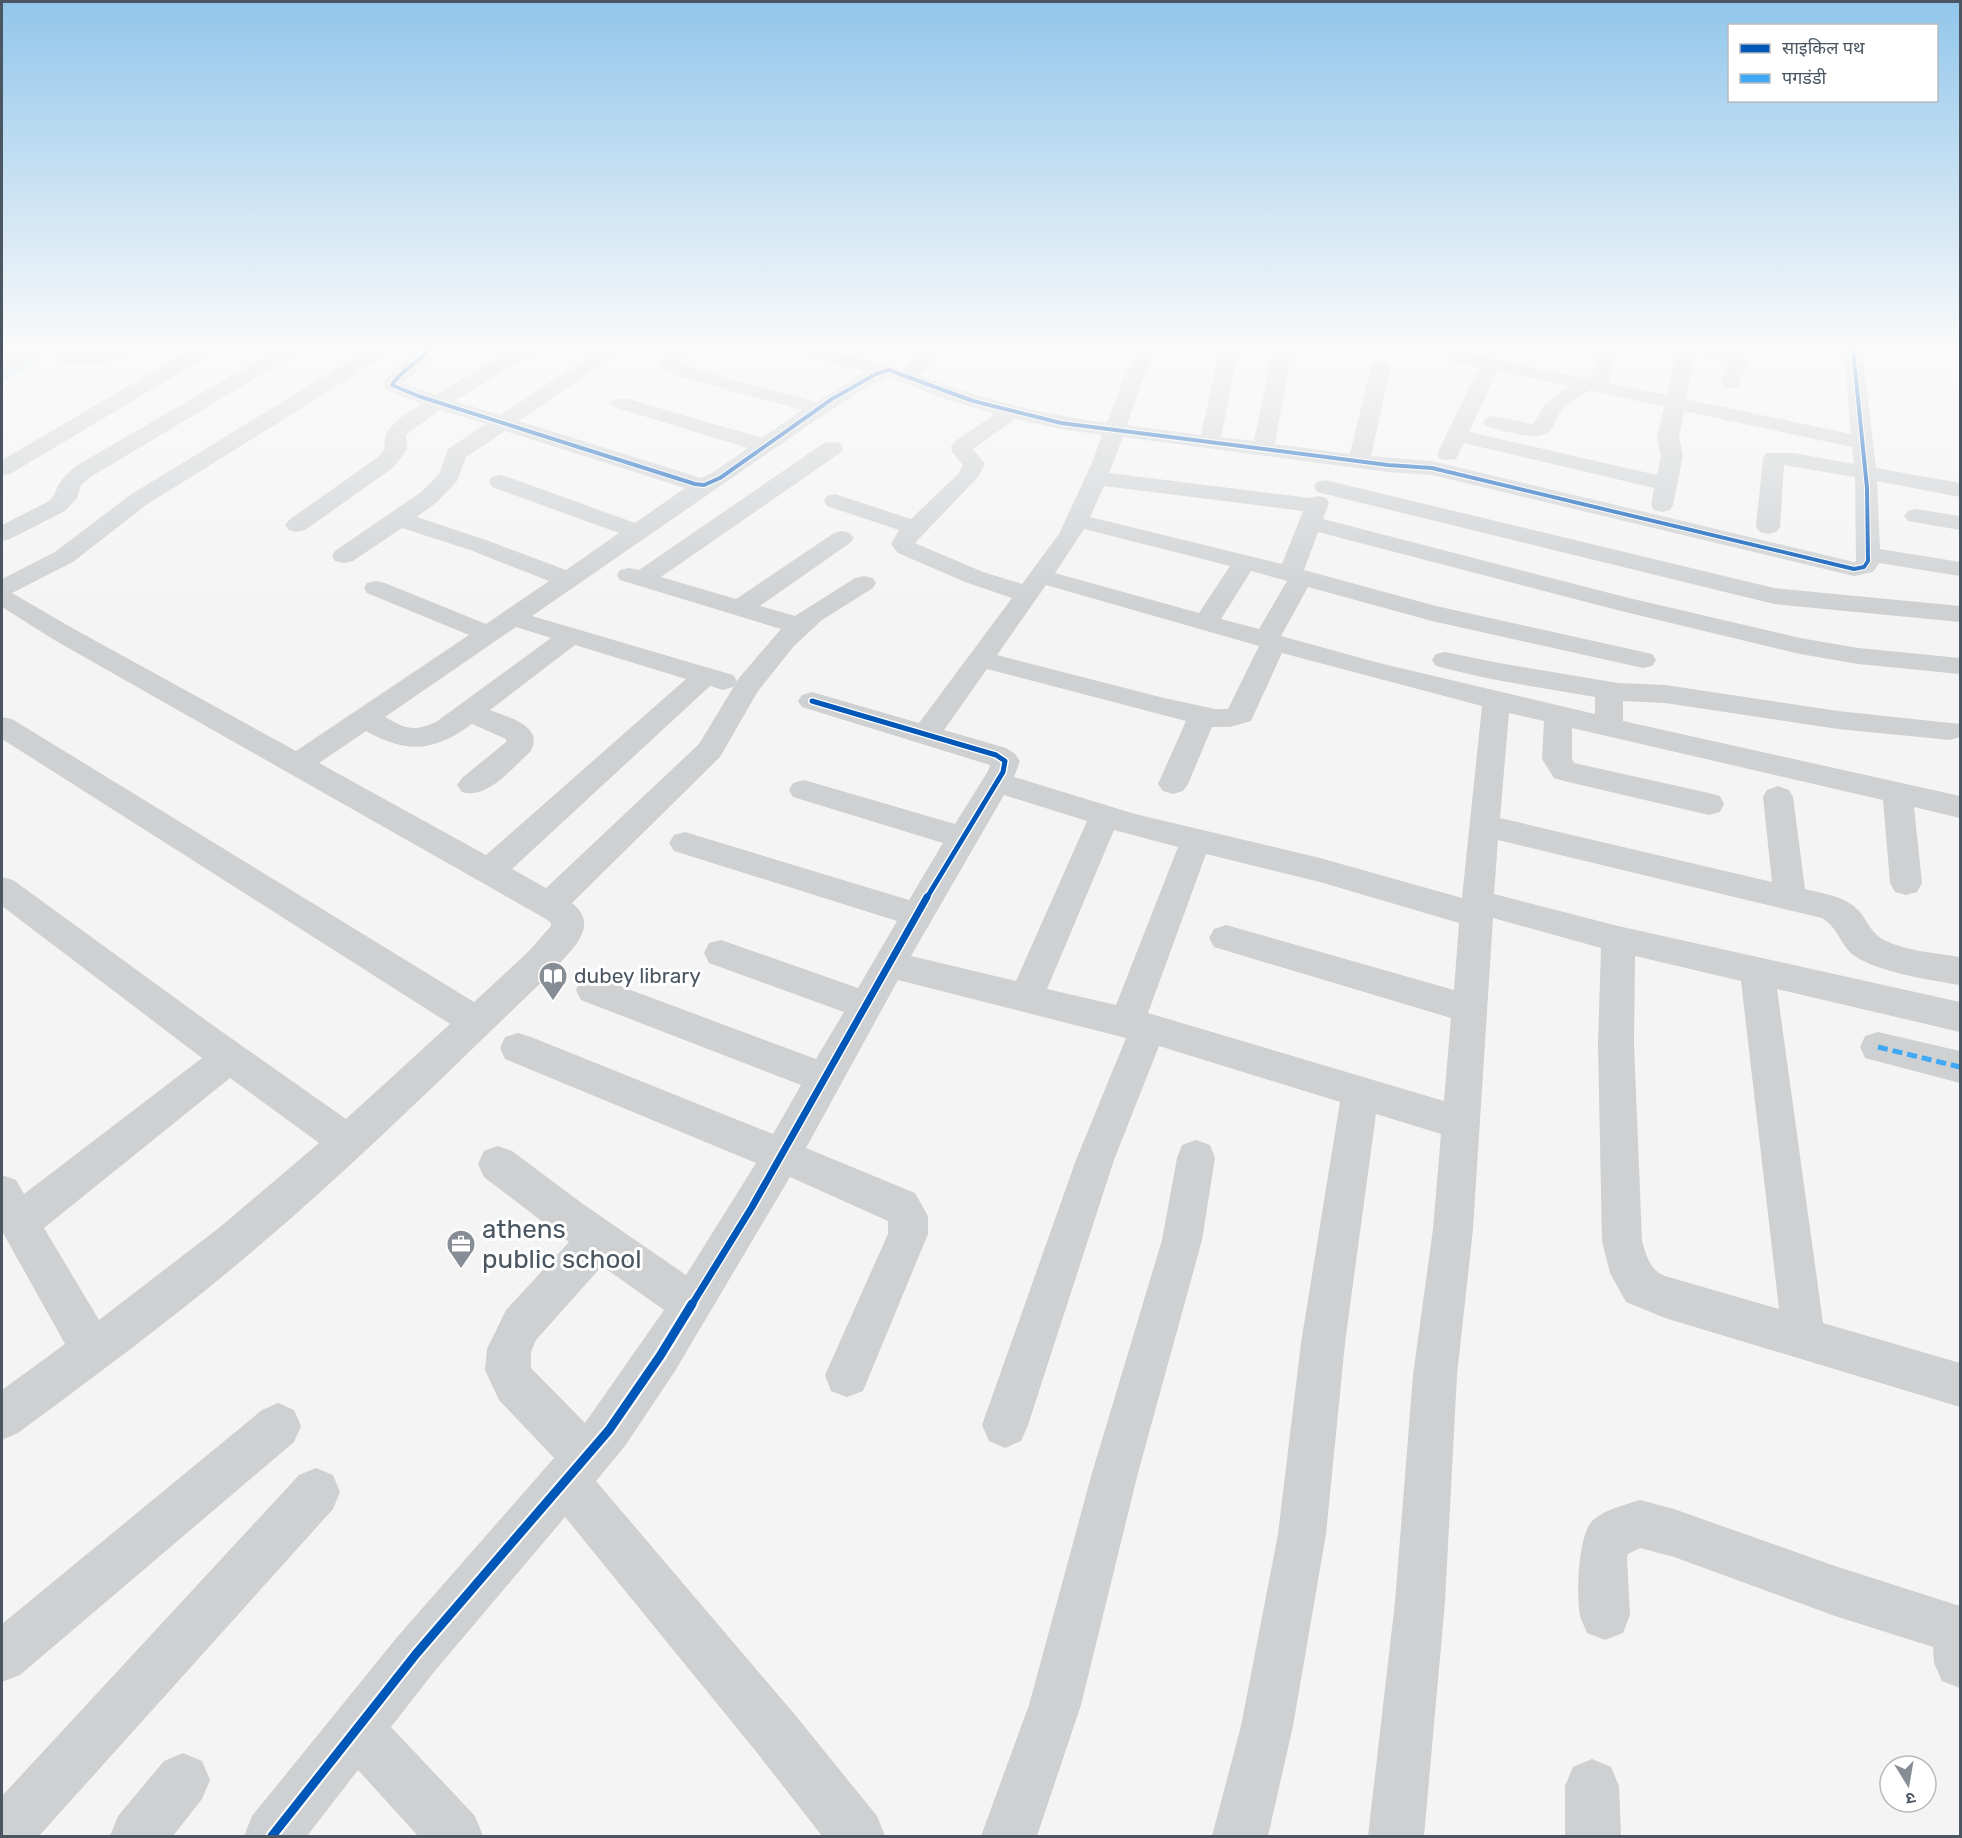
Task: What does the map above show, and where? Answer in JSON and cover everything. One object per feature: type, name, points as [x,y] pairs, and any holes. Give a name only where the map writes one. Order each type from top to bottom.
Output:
[{"type":"street","points":[[2,469],[60,435]]},
{"type":"street","points":[[2,534],[57,506],[66,498],[72,480],[145,435]]},
{"type":"street","points":[[2,588],[64,557],[138,500],[244,435]]},
{"type":"street","points":[[297,525],[386,462],[396,449],[395,435]]},
{"type":"street","points":[[344,556],[399,519],[448,476],[456,454],[484,435]]},
{"type":"street","points":[[543,435],[695,484],[704,484]]},
{"type":"street","points":[[727,435],[765,446]]},
{"type":"street","points":[[297,764],[592,564],[704,484],[720,478],[782,435]]},
{"type":"street","points":[[979,435],[962,447],[963,452],[974,464],[967,477],[904,539],[903,544],[906,548],[974,577],[1033,585],[1205,623],[1496,701],[1960,807]]},
{"type":"street","points":[[926,734],[1070,535],[1097,478],[1112,435]]},
{"type":"street","points":[[1156,435],[1441,470],[1854,569],[1864,567],[1868,554],[1866,473],[1862,435]]},
{"type":"street","points":[[1210,441],[1211,435]]},
{"type":"street","points":[[1264,447],[1266,435]]},
{"type":"street","points":[[1359,461],[1365,435]]},
{"type":"street","points":[[1441,470],[1456,435],[1667,484]]},
{"type":"street","points":[[1658,522],[1672,456],[1669,435]]},
{"type":"street","points":[[1825,435],[1863,443]]},
{"type":"street","points":[[642,579],[832,448]]},
{"type":"street","points":[[981,658],[1055,680],[1203,716],[1230,718],[1241,714],[1295,576],[1336,458]]},
{"type":"street","points":[[1768,527],[1774,458],[1788,458],[1960,490]]},
{"type":"street","points":[[1097,478],[1318,505],[1611,558],[1774,596],[1960,614]]},
{"type":"street","points":[[500,482],[638,532]]},
{"type":"street","points":[[835,501],[915,528]]},
{"type":"street","points":[[1318,505],[1626,605],[1800,646],[1858,656],[1960,666]]},
{"type":"street","points":[[1916,516],[1960,523]]},
{"type":"street","points":[[399,519],[478,545],[568,580]]},
{"type":"street","points":[[1078,521],[1245,562],[1432,613],[1643,660]]},
{"type":"street","points":[[740,608],[842,538]]},
{"type":"street","points":[[1868,554],[1960,569]]},
{"type":"street","points":[[1205,623],[1245,562]]},
{"type":"street","points":[[592,564],[799,626]]},
{"type":"street","points":[[549,905],[710,750],[726,717],[745,688],[799,626],[836,599],[864,583]]},
{"type":"street","points":[[376,588],[489,634]]},
{"type":"street","points":[[2,597],[65,635],[489,871],[568,918],[568,930],[540,962],[348,1142],[233,1242],[2,1417]]},
{"type":"street","points":[[512,618],[745,688]]},
{"type":"street","points":[[364,718],[402,738],[414,740],[438,733],[570,636]]},
{"type":"street","points":[[1445,660],[1499,672],[1618,692],[1665,694],[1838,720],[1950,731]]},
{"type":"street","points":[[489,871],[705,676]]},
{"type":"street","points":[[1609,727],[1607,702],[1609,695],[1618,692]]},
{"type":"street","points":[[272,1836],[416,1654],[609,1430],[660,1356],[692,1304],[782,1154],[917,915],[998,783],[1005,761],[996,755],[812,701]]},
{"type":"street","points":[[1396,1836],[1420,1602],[1435,1375],[1453,1229],[1477,909],[1496,701]]},
{"type":"street","points":[[469,712],[515,731],[520,737],[520,745],[513,753],[472,786]]},
{"type":"street","points":[[1173,784],[1203,716]]},
{"type":"street","points":[[1558,716],[1557,759],[1564,771],[1709,804]]},
{"type":"street","points":[[2,726],[476,1022]]},
{"type":"street","points":[[998,783],[1105,816],[1196,840],[1477,909],[1757,969],[1960,1017]]},
{"type":"street","points":[[804,790],[963,838]]},
{"type":"street","points":[[1897,793],[1906,883]]},
{"type":"street","points":[[1778,797],[1790,898]]},
{"type":"street","points":[[1026,998],[1105,816]]},
{"type":"street","points":[[1484,825],[1831,908],[1843,914],[1866,946],[1881,953],[1960,971]]},
{"type":"street","points":[[1005,1425],[1095,1160],[1196,840]]},
{"type":"street","points":[[686,843],[917,915]]},
{"type":"street","points":[[2,889],[348,1142]]},
{"type":"street","points":[[1226,938],[1470,1009]]},
{"type":"street","points":[[1618,939],[1616,1044],[1622,1241],[1631,1273],[1641,1287],[1665,1297],[1960,1385]]},
{"type":"street","points":[[721,953],[865,1005]]},
{"type":"street","points":[[889,964],[1137,1026],[1461,1123]]},
{"type":"street","points":[[1757,969],[1804,1339]]},
{"type":"street","points":[[593,990],[824,1078]]},
{"type":"street","points":[[1878,1047],[1960,1067]]},
{"type":"street","points":[[518,1048],[681,1116],[782,1154],[901,1206],[908,1216],[908,1234],[846,1375]]},
{"type":"street","points":[[92,1350],[10,1208],[230,1057]]},
{"type":"street","points":[[1240,1836],[1267,1726],[1302,1534],[1323,1344],[1360,1093]]},
{"type":"street","points":[[1009,1836],[1055,1705],[1115,1473],[1182,1240],[1196,1158]]},
{"type":"street","points":[[498,1164],[692,1304]]},
{"type":"street","points":[[599,1239],[521,1325],[509,1349],[507,1370],[575,1468],[777,1735],[857,1836]]},
{"type":"street","points":[[2,1657],[278,1426]]},
{"type":"street","points":[[2,1836],[316,1492]]},
{"type":"street","points":[[1605,1615],[1603,1558],[1608,1539],[1622,1529],[1640,1524],[1674,1533],[1835,1591],[1959,1641]]},
{"type":"street","points":[[357,1729],[455,1836]]},
{"type":"street","points":[[138,1836],[183,1780]]},
{"type":"marked path","points":[[1878,1047],[1960,1067]]},
{"type":"cycle path","points":[[540,435],[704,485],[720,478],[781,435]]},
{"type":"cycle path","points":[[1153,435],[1388,465],[1432,468],[1854,569],[1864,567],[1868,561],[1867,488],[1862,435]]},
{"type":"cycle path","points":[[272,1836],[416,1654],[609,1430],[660,1356],[752,1207],[942,871],[1003,772],[1005,761],[996,755],[812,701]]},
{"type":"place","name":"dubey library","points":[[553,1002]]},
{"type":"place","name":"athens public school","points":[[461,1270]]}]
